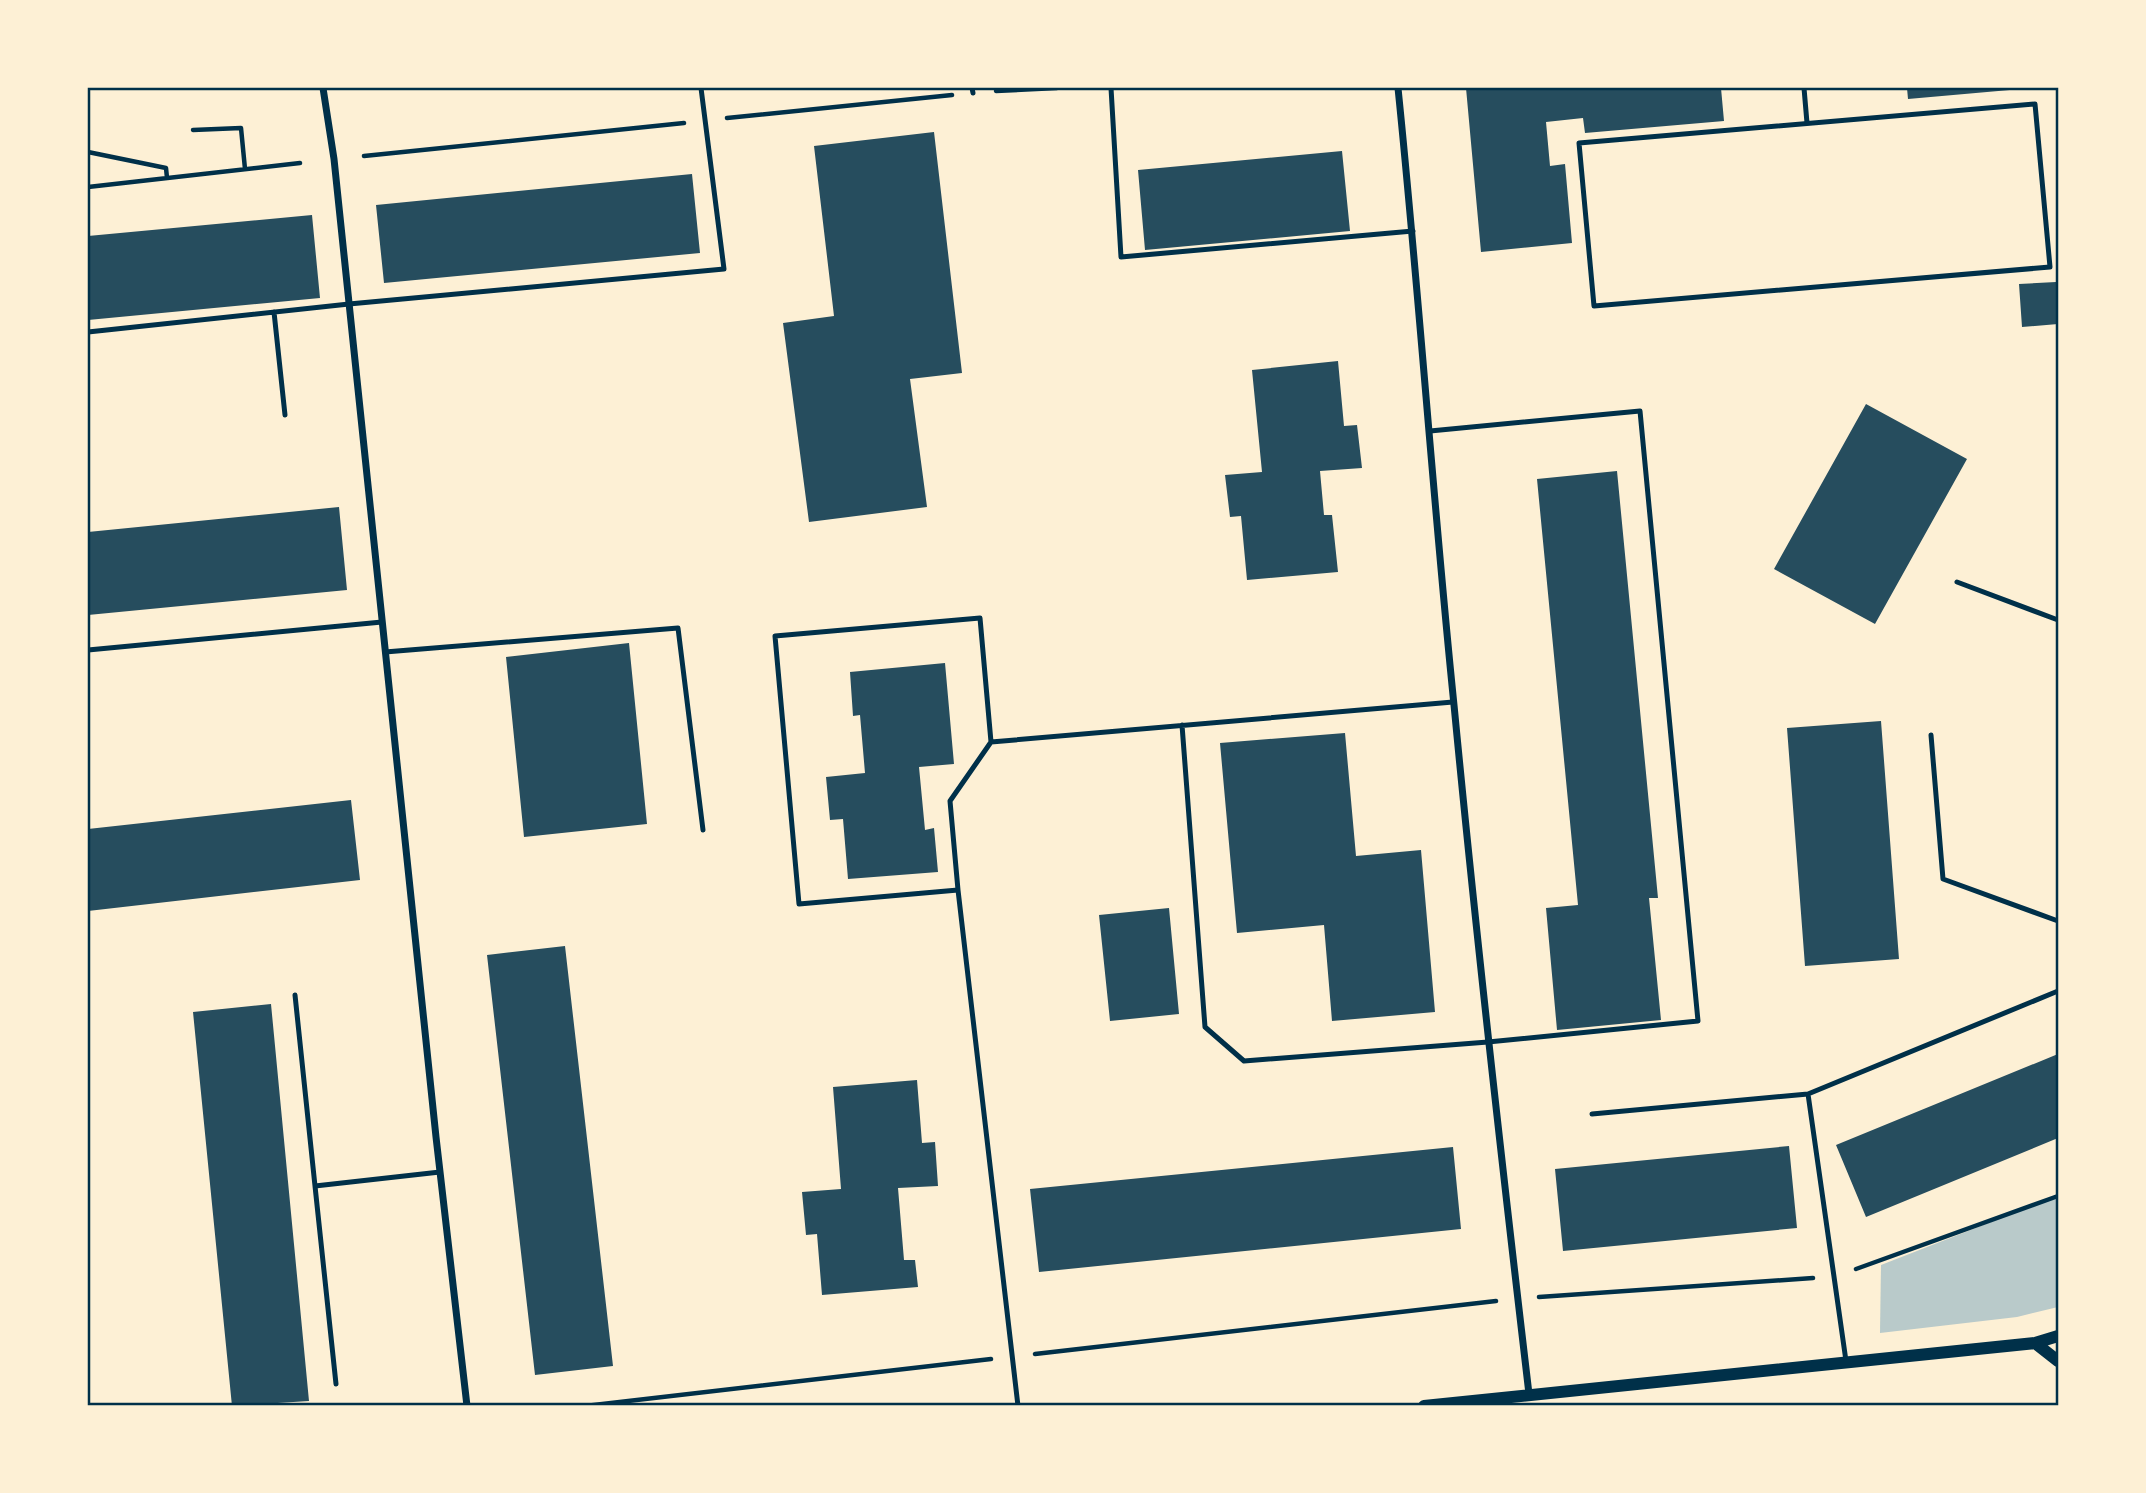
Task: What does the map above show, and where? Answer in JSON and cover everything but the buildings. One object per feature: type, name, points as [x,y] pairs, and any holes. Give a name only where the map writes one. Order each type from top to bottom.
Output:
[{"type":"street","points":[[324,88],[334,159],[440,1172],[467,1405]]},
{"type":"street","points":[[1398,88],[1413,231],[1453,702],[1488,1042],[1529,1394]]},
{"type":"street","points":[[1424,1405],[2035,1343],[2059,1336]]},
{"type":"street","points":[[2035,1343],[2059,1361]]},
{"type":"lane","points":[[88,332],[723,269],[701,88]]},
{"type":"lane","points":[[1111,88],[1121,257],[1413,231]]},
{"type":"lane","points":[[1804,88],[1807,123]]},
{"type":"lane","points":[[2035,104],[2050,267],[1594,306],[1580,143],[1807,123],[2035,104]]},
{"type":"lane","points":[[274,312],[285,415]]},
{"type":"lane","points":[[1182,725],[1205,1027],[1244,1061],[1488,1042],[1698,1020],[1640,411],[1430,431]]},
{"type":"lane","points":[[1957,582],[2059,620]]},
{"type":"lane","points":[[958,890],[799,904],[775,636],[980,618],[991,742],[950,801],[1018,1405]]},
{"type":"lane","points":[[88,650],[382,622]]},
{"type":"lane","points":[[385,652],[678,628],[703,830]]},
{"type":"lane","points":[[991,742],[1453,702]]},
{"type":"lane","points":[[1931,735],[1943,879],[2059,921]]},
{"type":"lane","points":[[1592,1114],[1808,1094],[2059,991]]},
{"type":"lane","points":[[295,995],[336,1384]]},
{"type":"lane","points":[[1808,1094],[1846,1361]]},
{"type":"lane","points":[[316,1186],[440,1172]]},
{"type":"path","points":[[755,115],[973,90],[1057,88]]},
{"type":"path","points":[[365,156],[705,120]]},
{"type":"path","points":[[193,130],[241,128],[245,170]]},
{"type":"path","points":[[88,152],[166,168],[166,178]]},
{"type":"path","points":[[88,187],[300,163]]},
{"type":"path","points":[[585,1405],[1517,1298],[1835,1277],[2059,1196]]},
{"type":"shaded area","points":[[2058,1196],[2058,1307],[2017,1317],[1880,1333],[1881,1265]]}]
